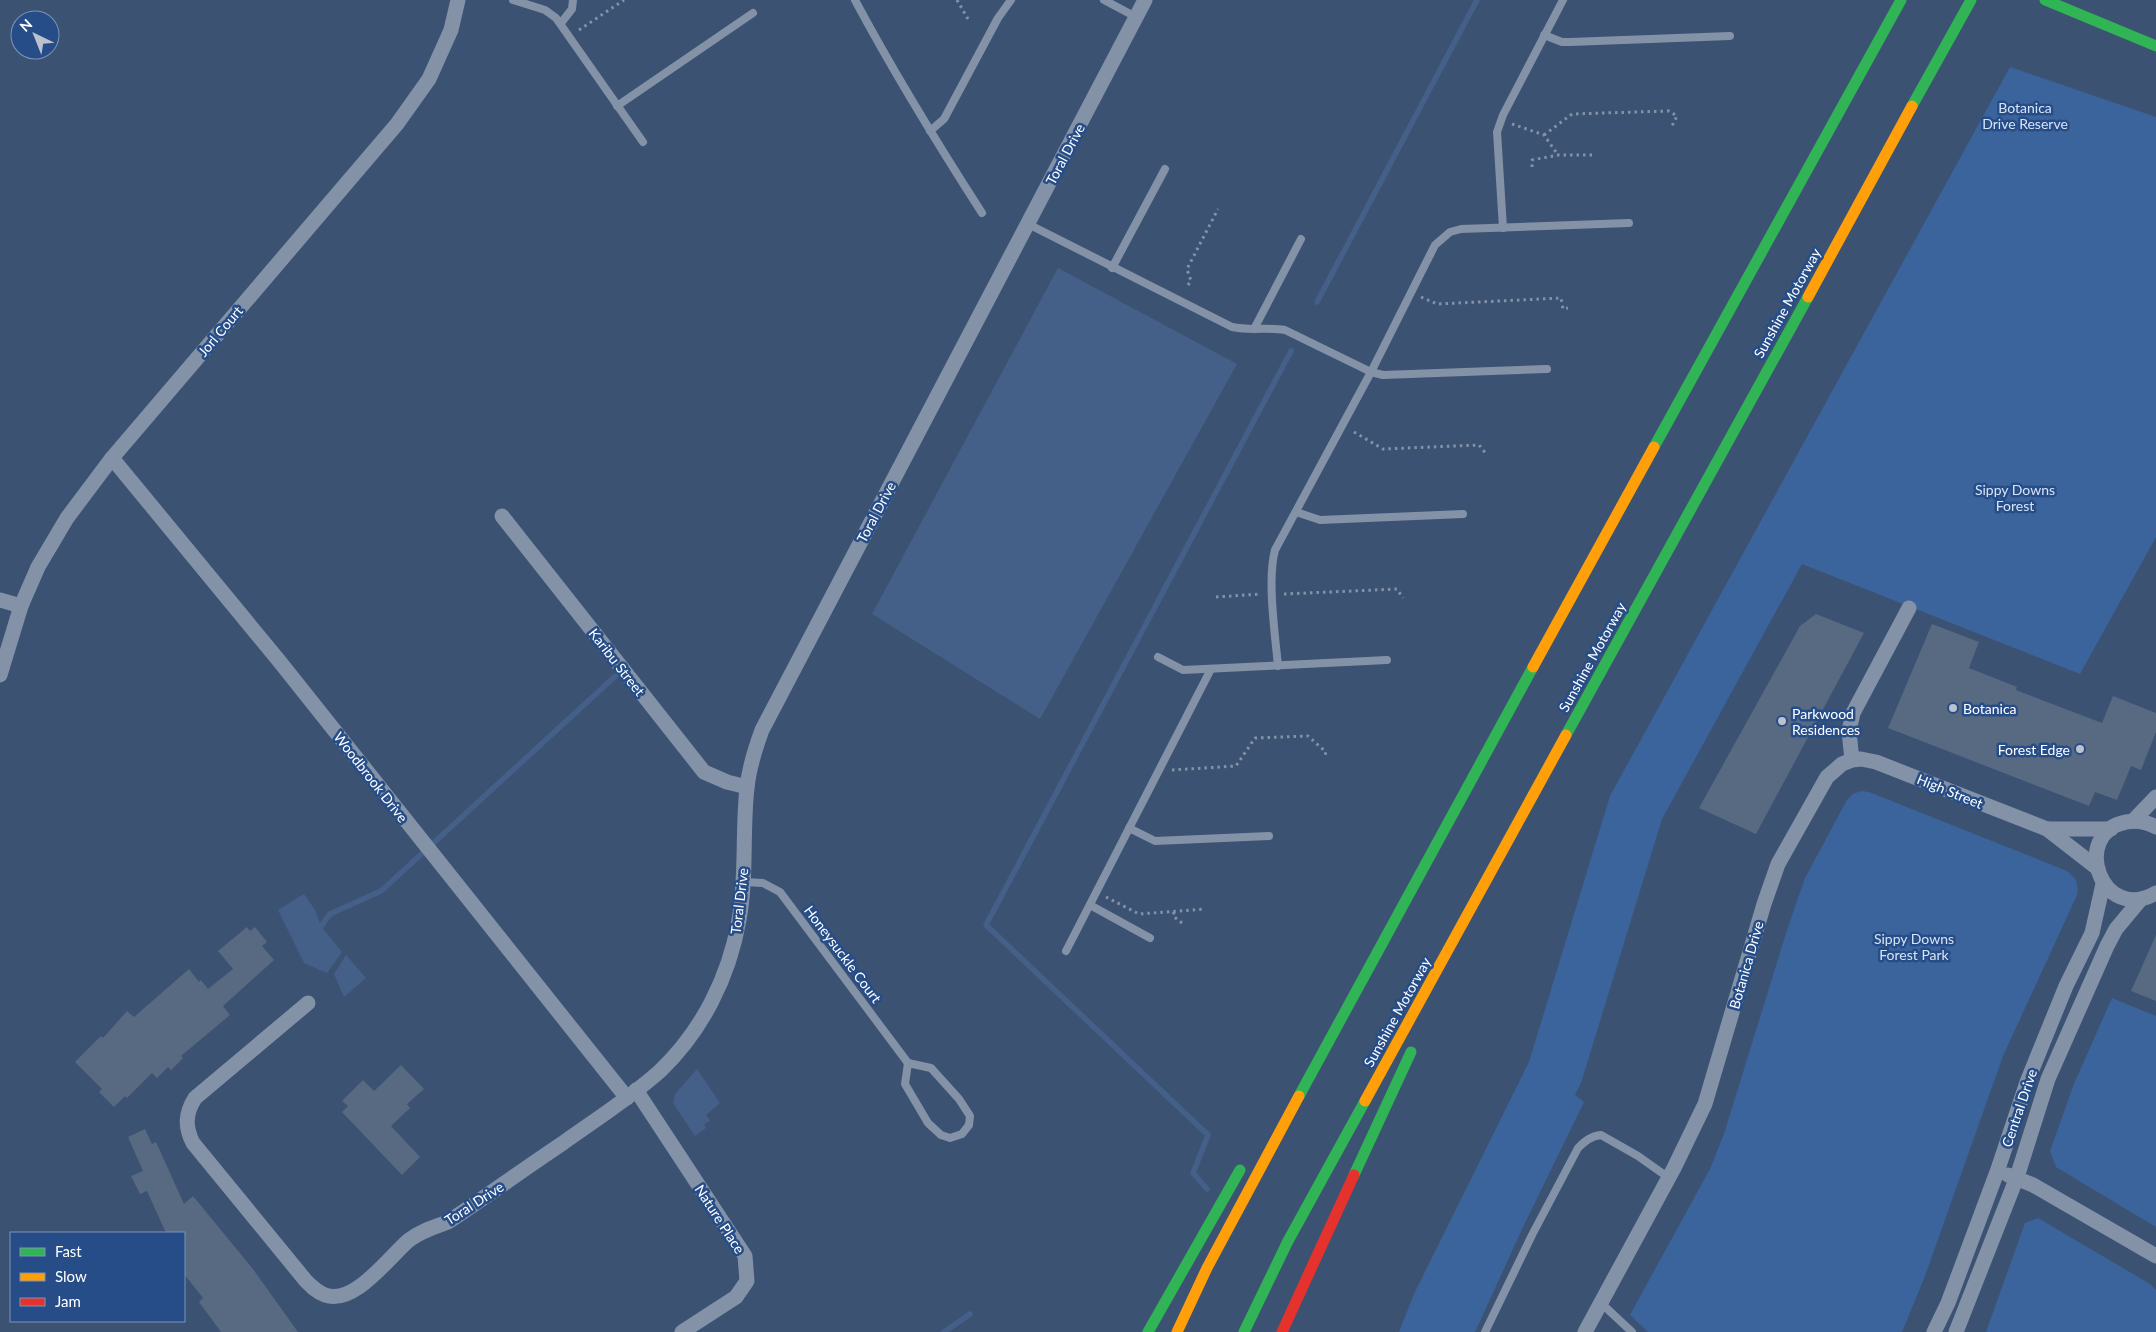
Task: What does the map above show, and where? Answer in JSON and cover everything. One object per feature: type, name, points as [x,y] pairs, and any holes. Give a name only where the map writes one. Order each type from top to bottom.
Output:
[{"type":"main road","points":[[1177,1332],[1207,1268],[1395,917],[1901,0]]},
{"type":"main road","name":"Sunshine Motorway","points":[[1244,1332],[1288,1240],[1971,0]]},
{"type":"main road","points":[[2045,0],[2156,46]]},
{"type":"main road","points":[[1444,982],[1522,815]]},
{"type":"main road","points":[[1288,1092],[1395,917]]},
{"type":"main road","points":[[1282,1332],[1415,1044]]},
{"type":"main road","points":[[1148,1332],[1216,1209],[1247,1159]]},
{"type":"street","name":"Jorl Court","points":[[0,675],[22,606],[38,567],[67,518],[112,458],[397,124],[429,79],[451,30],[458,0]]},
{"type":"street","name":"Toral Drive","points":[[308,1003],[195,1098],[188,1109],[187,1120],[188,1133],[193,1143],[306,1282],[318,1292],[327,1296],[351,1293],[361,1286],[409,1240],[423,1231],[448,1222],[632,1094],[676,1053],[709,1007],[732,952],[744,882],[744,819],[747,787],[753,754],[762,730],[1145,0]]},
{"type":"street","name":"Woodbrook Drive","points":[[112,458],[632,1094]]},
{"type":"street","name":"Karibu Street","points":[[502,516],[704,772],[727,782],[747,787]]},
{"type":"street","points":[[0,600],[22,606]]},
{"type":"street","points":[[1852,760],[1849,731],[1853,713],[1909,608]]},
{"type":"street","name":"High Street","points":[[1852,760],[1861,759],[1876,762],[2047,829],[2096,867]]},
{"type":"street","name":"Botanica Drive","points":[[1585,1332],[1669,1178],[1704,1104],[1764,904],[1778,864],[1820,785],[1835,769],[1852,760]]},
{"type":"street","points":[[2133,821],[2156,797]]},
{"type":"street","points":[[2156,827],[2144,822],[2133,821],[2122,823],[2112,829],[2098,846],[2096,867],[2104,884],[2120,896],[2130,899],[2141,899],[2156,893]]},
{"type":"street","name":"High Street","points":[[2047,829],[2112,829]]},
{"type":"street","name":"Central Drive","points":[[1934,1332],[1948,1303],[1997,1172],[2027,1082],[2066,986],[2092,933],[2104,884]]},
{"type":"street","name":"Central Drive","points":[[1956,1332],[2017,1177],[2048,1079],[2116,929],[2141,899]]},
{"type":"street","name":"Nature Place","points":[[632,1094],[746,1256],[747,1281],[736,1297],[682,1332]]},
{"type":"street","points":[[1997,1172],[2017,1177],[2033,1185],[2156,1256]]},
{"type":"lane","points":[[514,0],[550,13],[560,23],[643,142]]},
{"type":"lane","points":[[560,23],[570,11],[572,0]]},
{"type":"lane","points":[[855,0],[887,60],[982,213]]},
{"type":"lane","points":[[930,132],[944,119],[998,18],[1011,0]]},
{"type":"lane","points":[[1104,0],[1136,17]]},
{"type":"lane","points":[[1503,228],[1497,132],[1499,123],[1563,0]]},
{"type":"lane","points":[[617,106],[753,13]]},
{"type":"lane","points":[[1544,35],[1562,42],[1730,36]]},
{"type":"lane","points":[[1112,268],[1165,168]]},
{"type":"lane","points":[[1278,666],[1272,561],[1275,550],[1435,245],[1450,232],[1461,229],[1629,222]]},
{"type":"lane","points":[[1028,224],[1232,327],[1286,330],[1370,372],[1397,376],[1547,369]]},
{"type":"lane","points":[[1254,329],[1301,239]]},
{"type":"lane","points":[[1296,512],[1320,520],[1463,514]]},
{"type":"lane","points":[[1158,657],[1183,670],[1387,660]]},
{"type":"lane","points":[[1066,951],[1211,669]]},
{"type":"lane","points":[[1129,828],[1155,840],[1269,836]]},
{"type":"lane","name":"Honeysuckle Court","points":[[744,882],[763,884],[780,892],[908,1063]]},
{"type":"lane","points":[[1090,905],[1150,938]]},
{"type":"lane","points":[[908,1063],[931,1068],[959,1098],[970,1116],[968,1125],[962,1134],[950,1138],[941,1135],[928,1123],[905,1084],[908,1063]]},
{"type":"lane","points":[[1485,1332],[1569,1165],[1578,1148],[1586,1141],[1601,1135],[1638,1156],[1669,1178]]},
{"type":"lane","points":[[1601,1302],[1632,1332]]},
{"type":"path","points":[[570,36],[624,0]]},
{"type":"path","points":[[957,0],[968,19]]},
{"type":"path","points":[[1544,135],[1572,114],[1669,111],[1677,116],[1672,126]]},
{"type":"path","points":[[1499,123],[1508,122],[1544,135],[1558,155]]},
{"type":"path","points":[[1532,167],[1532,160],[1558,155],[1593,155]]},
{"type":"path","points":[[1188,285],[1191,281],[1187,269],[1218,209]]},
{"type":"path","points":[[1411,293],[1437,304],[1561,298],[1563,309],[1568,308]]},
{"type":"path","points":[[1342,425],[1383,449],[1479,445],[1486,455]]},
{"type":"path","points":[[1216,597],[1397,589],[1403,598]]},
{"type":"path","points":[[1159,770],[1236,766],[1255,738],[1308,736],[1326,752],[1325,755]]},
{"type":"path","points":[[1097,892],[1139,914],[1205,910]]},
{"type":"path","points":[[1174,912],[1173,916],[1182,923]]},
{"type":"green space","points":[[2010,67],[2156,117],[2156,537],[2080,674],[1802,564],[1662,819],[1581,1083],[1575,1095],[1584,1102],[1523,1227],[1475,1332],[1399,1332],[1414,1294],[1529,1062],[1610,796]]},
{"type":"green space","name":"Sippy Downs Forest Park","points":[[1861,791],[1869,792],[2067,871],[2076,882],[2078,888],[2077,895],[2003,1056],[1925,1276],[1902,1332],[1648,1332],[1630,1315],[1710,1169],[1724,1134],[1805,878],[1847,800],[1853,794]]},
{"type":"green space","points":[[2112,998],[2156,1016],[2156,1227],[2056,1167],[2050,1151],[2074,1084]]},
{"type":"green space","points":[[2038,1218],[2150,1284],[2156,1290],[2156,1332],[1986,1332],[2025,1223]]},
{"type":"shaded area","points":[[1058,268],[1237,364],[1040,719],[872,614]]},
{"type":"shaded area","points":[[304,894],[315,910],[321,926],[342,952],[327,973],[304,963],[278,910]]},
{"type":"shaded area","points":[[346,955],[366,978],[344,997],[334,974]]},
{"type":"shaded area","points":[[697,1069],[720,1103],[706,1115],[710,1121],[704,1124],[706,1128],[695,1136],[673,1103],[675,1094]]},
{"type":"building","name":"Parkwood Residences","points":[[1816,614],[1864,633],[1756,834],[1699,808],[1800,626]]},
{"type":"building","points":[[1932,624],[1979,642],[1969,668],[2017,687],[2016,690],[2102,723],[2113,696],[2156,713],[2156,732],[2141,770],[2131,766],[2117,800],[2095,792],[2089,806],[1888,728]]},
{"type":"building","points":[[247,927],[250,931],[255,927],[267,942],[262,946],[274,960],[223,1006],[230,1015],[181,1056],[183,1058],[171,1070],[168,1067],[157,1078],[152,1073],[127,1098],[125,1096],[114,1107],[99,1092],[102,1089],[75,1062],[101,1036],[103,1038],[127,1011],[134,1017],[189,969],[199,982],[201,980],[208,989],[233,969],[218,951]]},
{"type":"building","points":[[2156,935],[2156,1001],[2131,991]]},
{"type":"building","points":[[401,1065],[424,1089],[407,1104],[410,1108],[391,1126],[420,1157],[402,1175],[342,1112],[348,1106],[342,1101],[363,1080],[374,1091]]},
{"type":"building","points":[[145,1129],[152,1144],[156,1142],[184,1204],[193,1196],[253,1269],[298,1332],[221,1332],[199,1302],[203,1298],[185,1275],[185,1232],[166,1232],[147,1191],[140,1194],[131,1176],[143,1171],[128,1137]]},
{"type":"waterway","points":[[1317,302],[1477,0]]},
{"type":"waterway","points":[[1207,1189],[1193,1173],[1208,1135],[986,925],[1291,351]]},
{"type":"waterway","points":[[321,926],[330,914],[381,891],[622,670]]},
{"type":"waterway","points":[[944,1332],[970,1314]]},
{"type":"traffic: fast","points":[[1654,447],[1901,0]]},
{"type":"traffic: fast","points":[[1912,106],[1971,0]]},
{"type":"traffic: fast","points":[[2045,0],[2156,46]]},
{"type":"traffic: fast","points":[[1566,735],[1808,297]]},
{"type":"traffic: fast","points":[[1299,1096],[1533,667]]},
{"type":"traffic: fast","points":[[1354,1175],[1411,1052]]},
{"type":"traffic: fast","points":[[1244,1332],[1288,1241],[1365,1101]]},
{"type":"traffic: fast","points":[[1148,1332],[1240,1170]]},
{"type":"traffic: slow","points":[[1808,297],[1912,106]]},
{"type":"traffic: slow","points":[[1533,667],[1654,447]]},
{"type":"traffic: slow","points":[[1365,1101],[1566,735]]},
{"type":"traffic: slow","points":[[1177,1332],[1207,1268],[1299,1096]]},
{"type":"traffic: jam","points":[[1282,1332],[1354,1175]]},
{"type":"place","name":"Botanica","points":[[1953,708]]},
{"type":"place","name":"Parkwood Residences","points":[[1782,721]]},
{"type":"place","name":"Forest Edge","points":[[2080,749]]},
{"type":"park label","name":"Botanica Drive Reserve","points":[[2025,116]]},
{"type":"park label","name":"Sippy Downs Forest","points":[[2015,498]]}]
